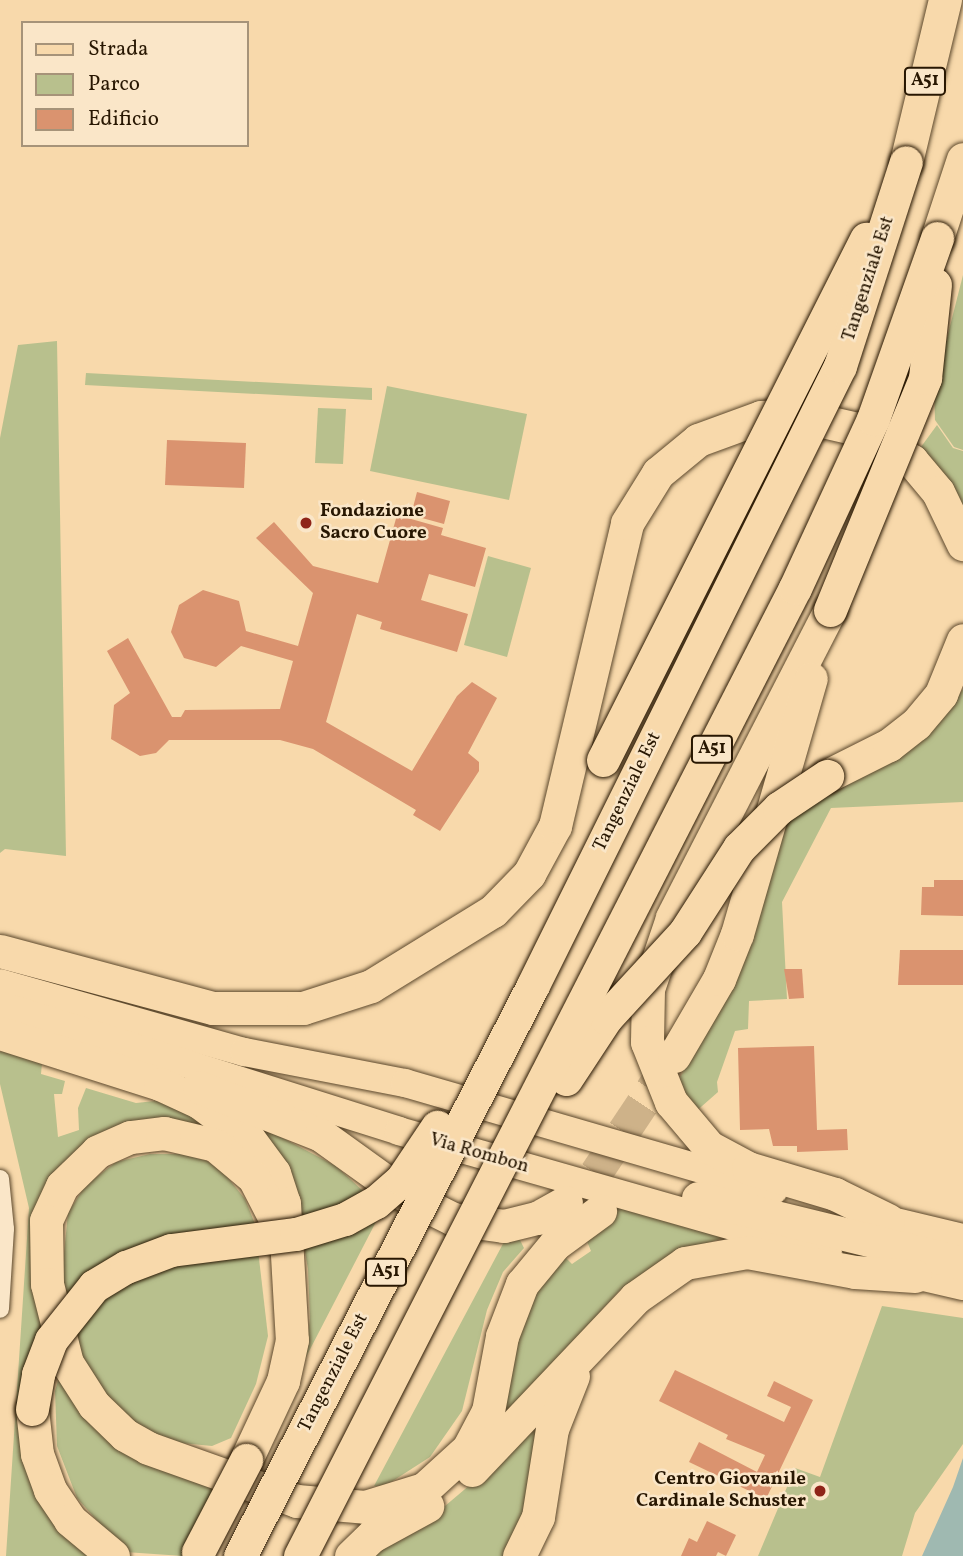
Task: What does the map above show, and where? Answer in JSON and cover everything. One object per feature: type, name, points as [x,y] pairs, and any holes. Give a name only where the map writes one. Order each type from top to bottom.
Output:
[{"type":"highway","name":"Tangenziale Est","points":[[240,1556],[532,987],[840,366],[906,162],[945,0]]},
{"type":"highway","name":"A51","points":[[300,1556],[795,588],[873,419],[963,159]]},
{"type":"highway","points":[[0,951],[169,1000],[249,1012],[318,1005],[422,965],[488,928],[521,900],[546,866],[603,760],[906,162]]},
{"type":"highway","points":[[888,1220],[835,1194],[748,1168],[709,1146],[671,1102],[647,1042],[648,989],[672,918],[830,610],[925,378],[937,238]]},
{"type":"highway","points":[[388,977],[493,911],[540,858],[560,812],[627,523],[658,473],[698,440],[761,417],[796,415],[862,430],[912,461],[938,492],[963,544]]},
{"type":"highway","points":[[674,1055],[719,979],[737,934],[830,610]]},
{"type":"highway","points":[[458,1247],[499,1206],[593,1036],[675,946],[739,848],[779,808],[817,782],[889,745],[916,724],[941,694],[963,640]]},
{"type":"highway","points":[[113,1556],[70,1520],[50,1490],[37,1454],[33,1409],[38,1374],[51,1340],[81,1298],[110,1276],[172,1250],[321,1228],[361,1210],[390,1190],[416,1163],[485,1037],[532,987]]},
{"type":"highway","points":[[8,1035],[93,1054],[272,1113],[342,1147],[402,1194],[453,1219],[504,1226],[537,1218],[566,1202]]},
{"type":"highway","points":[[8,1035],[160,1084],[232,1123],[274,1173],[284,1203],[290,1354],[283,1381],[196,1556]]},
{"type":"highway","points":[[287,1242],[254,1178],[215,1145],[164,1133],[130,1137],[104,1148],[72,1173],[46,1222],[47,1284],[67,1363],[94,1405],[125,1435],[148,1448],[297,1501],[328,1507],[365,1507],[424,1489],[468,1449],[488,1411],[502,1336],[522,1284],[555,1244],[600,1211]]},
{"type":"highway","points":[[698,1198],[963,1263]]},
{"type":"highway","points":[[351,1556],[372,1536],[448,1492],[649,1285],[702,1257],[747,1252],[855,1272],[915,1276]]},
{"type":"highway","points":[[519,1556],[543,1498],[557,1412],[576,1370],[596,1342]]},
{"type":"main road","points":[[0,983],[244,1052],[405,1083],[705,1172],[963,1238]]},
{"type":"main road","name":"Via Rombon","points":[[0,1005],[412,1135],[915,1276],[963,1286]]},
{"type":"street","points":[[0,1179],[5,1229],[0,1309]]},
{"type":"green space","points":[[963,275],[963,450],[954,447],[935,420],[934,389]]},
{"type":"green space","points":[[57,341],[66,856],[5,849],[0,853],[0,438],[18,345]]},
{"type":"green space","points":[[86,373],[372,388],[372,400],[85,385]]},
{"type":"green space","points":[[387,386],[527,414],[509,500],[370,471]]},
{"type":"green space","points":[[318,408],[346,409],[343,464],[315,463]]},
{"type":"green space","points":[[937,425],[953,448],[963,451],[963,507],[918,451]]},
{"type":"green space","points":[[488,556],[531,568],[507,657],[464,645]]},
{"type":"green space","points":[[963,689],[963,802],[831,808],[782,902],[787,999],[749,1001],[748,1029],[735,1031],[717,1082],[718,1092],[693,1114],[673,1086],[778,829],[793,813],[950,707]]},
{"type":"green space","points":[[4,1050],[42,1063],[41,1074],[65,1081],[62,1094],[54,1094],[58,1137],[79,1130],[78,1108],[86,1088],[136,1103],[164,1100],[224,1132],[187,1122],[59,1173],[51,1321],[30,1424],[101,1556],[6,1556],[29,1208],[0,1084],[0,1052]]},
{"type":"green space","points":[[254,1123],[336,1166],[363,1191],[379,1216],[304,1361],[310,1319],[308,1269],[298,1213]]},
{"type":"green space","points":[[150,1154],[182,1154],[207,1161],[224,1173],[245,1199],[255,1224],[268,1336],[256,1384],[231,1438],[212,1446],[171,1442],[135,1423],[109,1398],[83,1361],[62,1274],[68,1213],[85,1186],[116,1162]]},
{"type":"green space","points":[[603,1203],[726,1237],[666,1257],[620,1290],[499,1422],[521,1300],[561,1253],[572,1264],[591,1251],[584,1234]]},
{"type":"green space","points":[[518,1236],[524,1248],[503,1272],[487,1310],[462,1411],[430,1457],[385,1486],[374,1486],[505,1240]]},
{"type":"green space","points":[[882,1306],[963,1318],[963,1444],[915,1513],[902,1556],[758,1556],[795,1468],[820,1477]]},
{"type":"green space","points":[[63,1364],[76,1391],[219,1486],[183,1556],[125,1552],[77,1498],[57,1446],[55,1391]]},
{"type":"green space","points":[[542,1403],[533,1499],[503,1556],[361,1556],[445,1506],[484,1473]]},
{"type":"water","points":[[963,1458],[963,1556],[922,1556],[953,1487]]},
{"type":"building","points":[[167,440],[246,443],[244,488],[165,485]]},
{"type":"building","name":"Fondazione Sacro Cuore","points":[[417,492],[450,501],[444,524],[411,515]]},
{"type":"building","points":[[397,515],[443,528],[441,535],[486,548],[475,587],[429,574],[421,600],[468,614],[457,652],[380,629],[382,622],[357,614],[326,722],[412,771],[457,696],[472,682],[497,698],[468,753],[479,762],[479,771],[440,831],[413,815],[416,810],[313,749],[280,740],[169,740],[156,753],[140,756],[111,739],[114,705],[130,693],[107,651],[128,638],[172,717],[181,717],[185,710],[280,709],[293,661],[241,646],[216,667],[184,658],[171,632],[179,605],[203,590],[239,601],[246,631],[298,646],[313,593],[256,538],[274,522],[313,566],[378,583]]},
{"type":"building","points":[[934,880],[963,880],[963,916],[921,915],[922,887],[934,887]]},
{"type":"building","points":[[900,950],[963,950],[963,985],[898,985]]},
{"type":"building","points":[[784,969],[802,969],[804,998],[789,999]]},
{"type":"building","points":[[814,1046],[817,1130],[847,1129],[848,1150],[797,1152],[797,1146],[773,1146],[769,1129],[740,1130],[738,1048]]},
{"type":"building","points":[[675,1370],[784,1422],[791,1407],[767,1396],[774,1381],[813,1400],[766,1499],[689,1462],[699,1442],[757,1472],[765,1455],[726,1439],[728,1435],[659,1401]]},
{"type":"building","points":[[707,1521],[736,1535],[726,1556],[718,1552],[716,1556],[681,1556],[689,1538],[697,1542]]},
{"type":"tunnel","points":[[566,1202],[596,1173],[674,1056]]},
{"type":"place","name":"Fondazione Sacro Cuore","points":[[306,523]]},
{"type":"place","name":"Centro Giovanile Cardinale Schuster","points":[[820,1491]]}]
